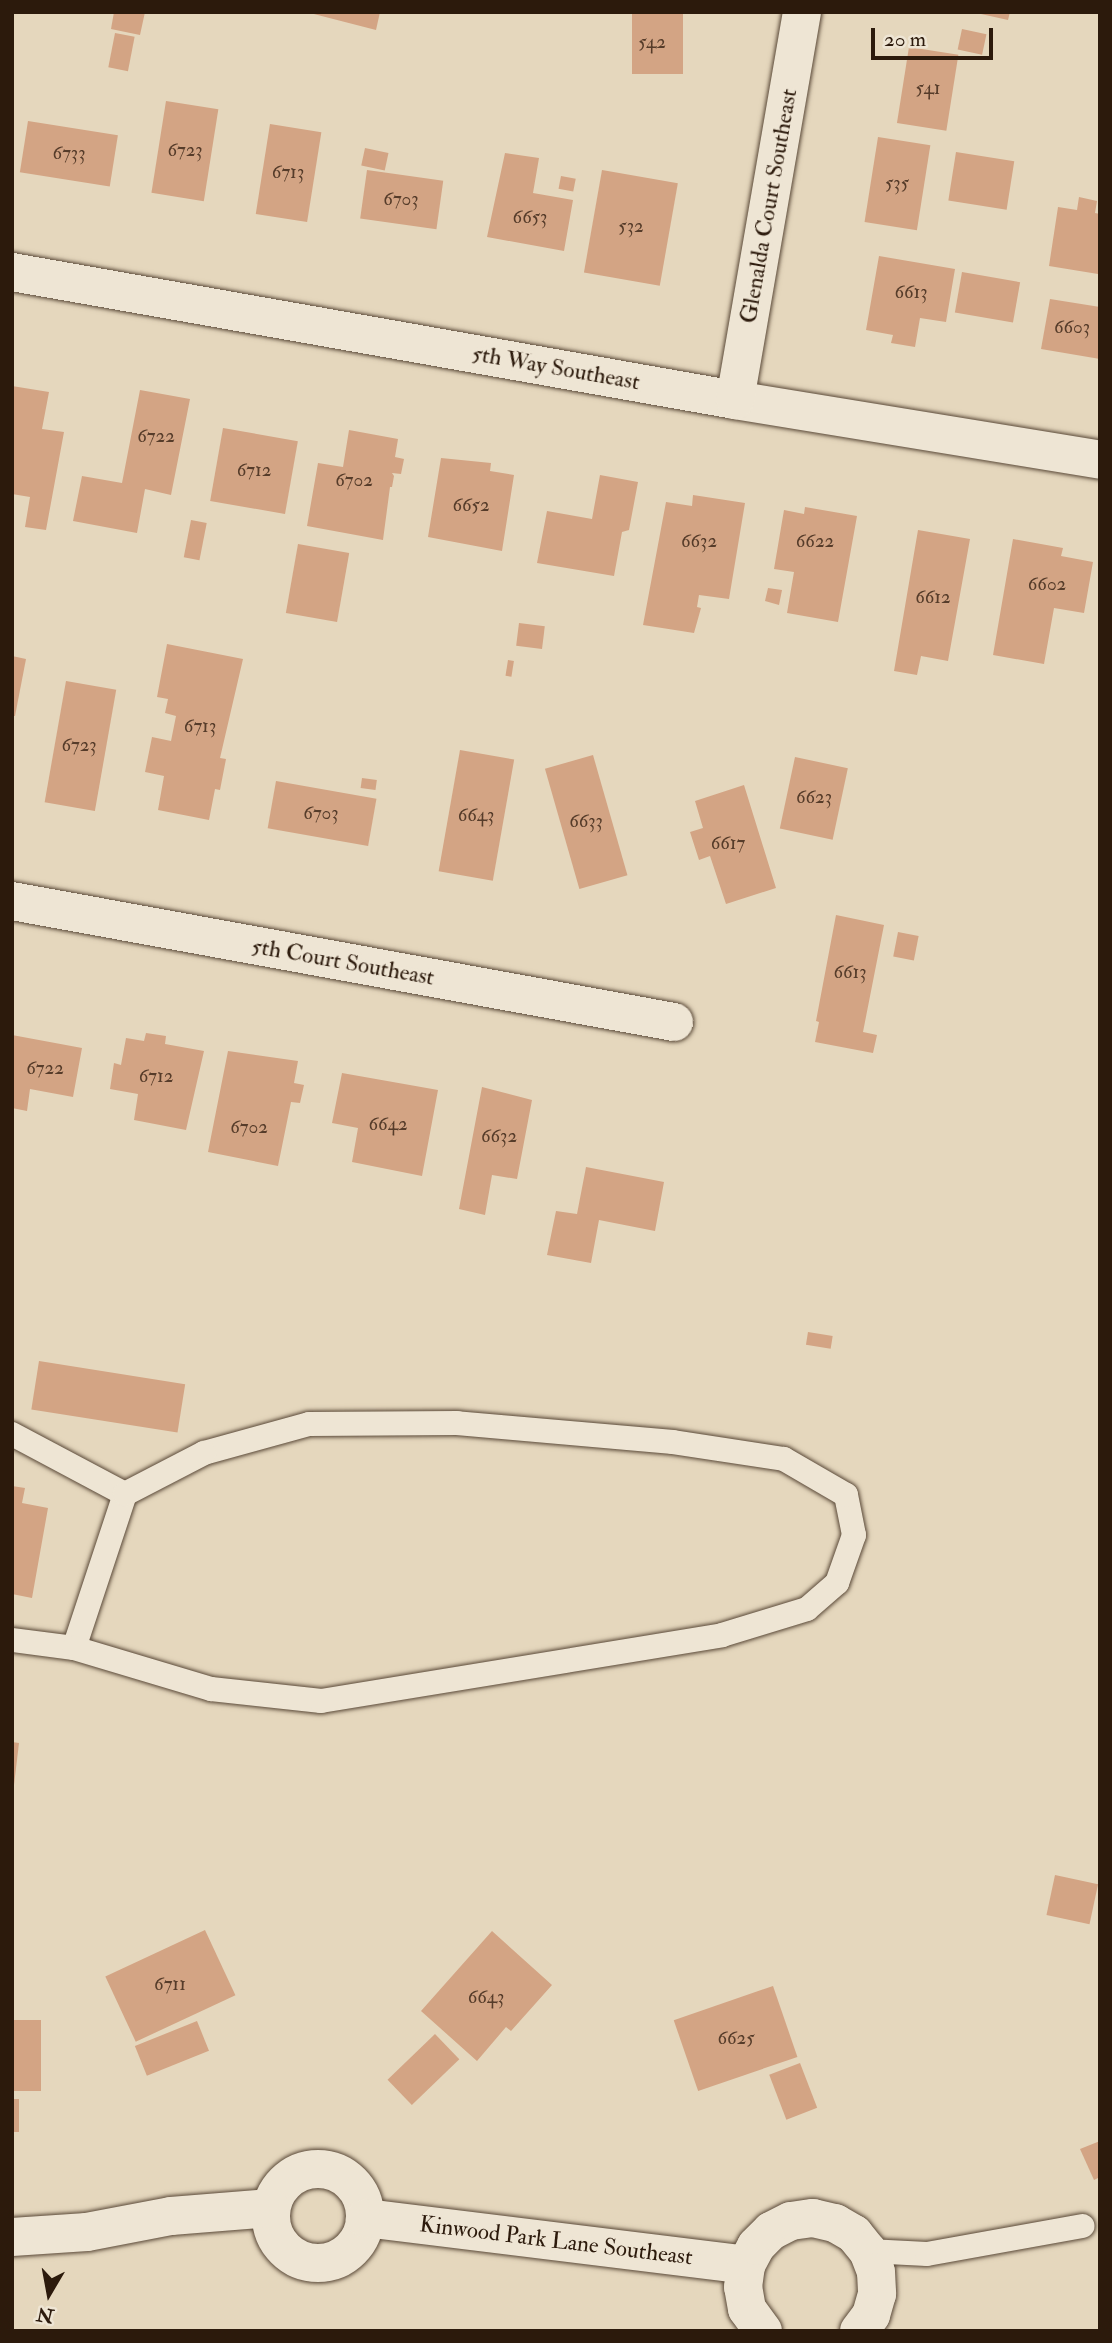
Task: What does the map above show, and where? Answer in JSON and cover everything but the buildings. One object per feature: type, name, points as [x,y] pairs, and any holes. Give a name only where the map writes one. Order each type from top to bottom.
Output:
[{"type":"street","name":"Glenalda Court Southeast","points":[[735,400],[802,12]]},
{"type":"street","name":"5th Way Southeast","points":[[12,272],[735,400],[1100,460]]},
{"type":"street","name":"5th Court Southeast","points":[[12,901],[674,1021]]},
{"type":"street","points":[[313,2169],[329,2171],[356,2188],[363,2202],[365,2218],[362,2233],[354,2247],[342,2257],[327,2263],[312,2263],[297,2259],[276,2238],[271,2223],[271,2208],[276,2194],[298,2173],[313,2169]]},
{"type":"street","points":[[12,2237],[87,2232],[171,2216],[271,2208]]},
{"type":"street","name":"Kinwood Park Lane Southeast","points":[[365,2218],[746,2265]]},
{"type":"street","points":[[763,2331],[747,2309],[743,2287],[746,2265],[756,2246],[771,2231],[790,2221],[813,2218],[835,2222],[854,2234],[868,2251],[876,2272],[877,2294],[871,2315],[859,2331]]},
{"type":"lane","points":[[12,1640],[74,1648],[211,1689],[321,1701],[722,1635],[807,1609],[837,1583],[854,1535],[846,1495],[784,1459],[673,1442],[457,1423],[309,1424],[204,1453],[125,1494],[74,1648]]},
{"type":"lane","points":[[12,1434],[125,1494]]},
{"type":"lane","points":[[868,2251],[927,2254],[1082,2226]]}]
